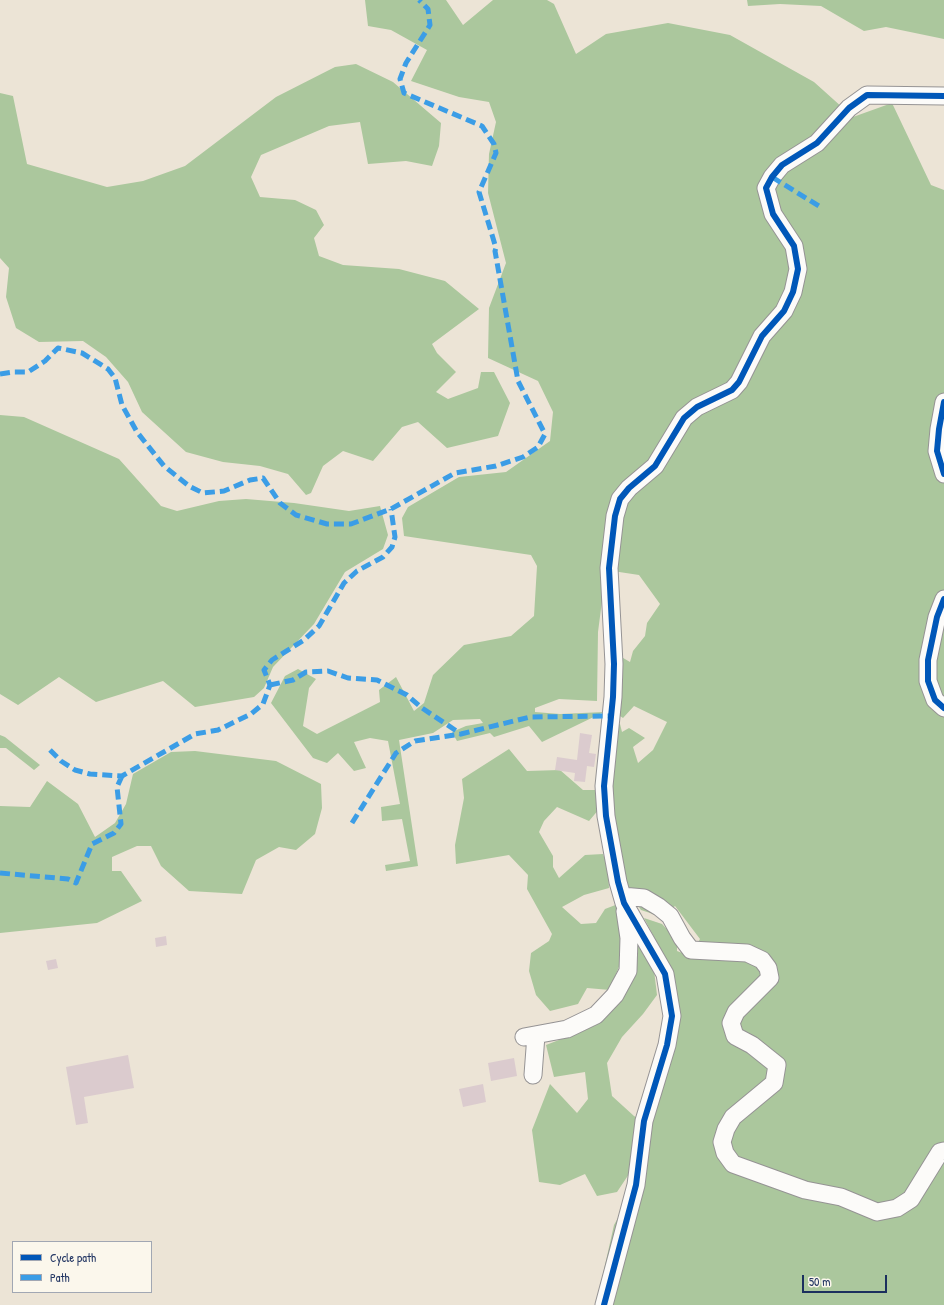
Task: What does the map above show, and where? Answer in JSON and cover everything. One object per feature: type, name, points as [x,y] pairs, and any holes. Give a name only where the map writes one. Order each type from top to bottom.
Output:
[{"type":"street","points":[[533,1074],[530,1036],[567,1029],[596,1015],[614,995],[628,971],[629,938],[606,816],[604,786],[613,697],[614,664],[609,600],[609,568],[615,516],[620,499],[629,488],[655,466],[684,418],[697,407],[732,390],[739,382],[762,336],[784,312],[793,292],[798,269],[794,246],[773,214],[766,188],[772,176],[782,165],[816,143],[850,108],[867,95],[944,96]]},
{"type":"street","points":[[944,402],[937,451],[944,474]]},
{"type":"street","points":[[944,598],[937,617],[928,660],[928,681],[935,700],[944,708]]},
{"type":"street","points":[[623,900],[644,898],[659,907],[670,916],[682,938],[691,950],[747,953],[762,960],[768,968],[770,978],[736,1012],[731,1023],[735,1036],[752,1045],[777,1065],[774,1083],[733,1116],[726,1129],[722,1142],[725,1153],[733,1164],[805,1190],[841,1197],[877,1212],[897,1208],[911,1198],[940,1152],[944,1152]]},
{"type":"street","points":[[604,1305],[636,1185],[644,1121],[667,1045],[672,1016],[665,974],[657,957],[623,900]]},
{"type":"green space","points":[[365,0],[446,0],[463,25],[493,0],[547,0],[554,4],[576,54],[606,34],[668,23],[730,35],[814,82],[853,117],[892,103],[931,185],[944,190],[944,1305],[596,1305],[614,1225],[643,1173],[629,1174],[617,1192],[597,1196],[585,1174],[560,1185],[539,1182],[532,1130],[550,1084],[577,1113],[588,1099],[585,1072],[554,1077],[546,1045],[577,1033],[632,981],[630,919],[653,962],[657,995],[643,1014],[622,1037],[607,1063],[612,1096],[634,1116],[647,1123],[655,1095],[669,965],[644,918],[662,924],[677,940],[677,951],[690,956],[700,939],[675,906],[662,917],[641,910],[624,885],[608,789],[616,725],[620,724],[622,732],[629,728],[645,738],[633,747],[638,763],[653,750],[667,722],[634,706],[623,718],[617,714],[618,655],[630,662],[633,651],[645,636],[647,623],[660,604],[639,575],[606,570],[598,632],[597,701],[559,699],[535,708],[535,712],[560,714],[604,712],[542,742],[529,726],[494,737],[490,733],[457,741],[452,732],[466,726],[483,723],[480,719],[453,720],[433,733],[399,740],[418,866],[386,871],[385,865],[410,861],[402,819],[382,821],[381,807],[400,804],[388,741],[370,738],[354,742],[366,768],[354,771],[338,753],[327,763],[313,758],[271,703],[285,676],[298,669],[316,679],[309,688],[303,726],[317,734],[380,702],[379,690],[396,677],[414,711],[424,703],[433,675],[464,645],[511,636],[534,616],[537,566],[531,555],[404,536],[402,518],[408,507],[459,477],[506,472],[550,441],[553,412],[538,381],[488,358],[489,308],[506,263],[488,193],[489,154],[496,122],[489,102],[459,97],[411,81],[427,50],[391,30],[368,26]]},
{"type":"green space","points":[[747,0],[944,0],[944,39],[886,27],[864,31],[821,6],[780,4],[748,6]]},
{"type":"green space","points":[[356,64],[393,82],[441,123],[439,146],[432,166],[406,161],[368,164],[360,122],[329,126],[261,155],[251,177],[260,197],[295,200],[316,210],[324,225],[314,238],[319,256],[343,265],[399,269],[445,281],[479,309],[432,344],[437,353],[456,372],[436,392],[448,399],[478,388],[481,372],[494,372],[510,403],[498,436],[447,448],[418,422],[402,427],[373,461],[343,451],[323,466],[311,493],[306,495],[288,474],[260,466],[223,462],[186,452],[142,412],[128,382],[106,357],[83,341],[39,342],[16,328],[6,297],[9,268],[0,258],[0,93],[13,96],[27,164],[107,187],[143,181],[185,166],[276,97],[335,67]]},
{"type":"green space","points":[[0,415],[24,417],[119,459],[161,506],[177,511],[219,501],[246,499],[294,503],[349,511],[380,506],[388,535],[383,549],[345,572],[314,624],[273,667],[264,688],[254,697],[195,707],[163,681],[96,702],[59,677],[18,705],[0,694]]},
{"type":"green space","points":[[0,735],[5,737],[40,765],[34,770],[6,748],[0,748]]},
{"type":"green space","points":[[509,749],[527,771],[560,770],[583,790],[595,790],[600,808],[589,821],[557,807],[544,821],[539,832],[553,856],[553,867],[559,878],[585,855],[603,854],[608,868],[609,888],[584,895],[562,907],[581,924],[596,923],[605,909],[618,904],[621,923],[620,964],[610,990],[587,988],[578,1004],[550,1011],[536,995],[529,971],[531,953],[549,941],[552,934],[527,889],[528,875],[509,855],[456,864],[455,845],[464,798],[462,779]]},
{"type":"green space","points":[[195,751],[276,761],[321,784],[322,808],[315,834],[296,850],[279,847],[256,860],[242,894],[189,891],[161,866],[151,846],[137,846],[112,857],[112,871],[121,871],[142,901],[97,923],[0,933],[0,806],[30,807],[47,781],[78,804],[95,837],[115,823],[126,804],[133,774],[171,752]]},
{"type":"building","points":[[580,733],[592,735],[589,753],[596,754],[594,767],[587,766],[585,782],[574,781],[575,773],[555,770],[557,757],[577,760]]},
{"type":"building","points":[[166,936],[167,945],[156,947],[155,938]]},
{"type":"building","points":[[56,959],[58,968],[48,970],[46,961]]},
{"type":"building","points":[[128,1055],[134,1088],[84,1097],[88,1123],[76,1125],[66,1067]]},
{"type":"building","points":[[514,1058],[517,1076],[491,1081],[488,1063]]},
{"type":"building","points":[[483,1084],[486,1102],[463,1107],[459,1089]]},
{"type":"marked path","points":[[0,374],[28,372],[45,361],[58,348],[82,353],[108,369],[115,378],[122,405],[137,432],[164,466],[189,486],[203,493],[224,491],[250,480],[263,478],[280,503],[296,515],[327,524],[351,524],[391,509],[455,473],[496,466],[523,457],[538,447],[545,434],[518,381],[495,251],[496,248],[479,192],[496,153],[494,144],[482,126],[404,93],[400,79],[406,63],[430,25],[428,9],[419,0]]},
{"type":"marked path","points":[[772,177],[822,208]]},
{"type":"marked path","points":[[50,750],[61,761],[75,770],[90,774],[122,776],[195,734],[218,730],[251,714],[263,704],[270,685],[264,670],[272,660],[304,640],[319,626],[344,583],[357,571],[383,557],[392,547],[395,537],[391,509]]},
{"type":"marked path","points":[[270,685],[293,680],[306,672],[328,671],[348,678],[377,680],[407,695],[422,708],[461,734],[530,717],[611,716]]},
{"type":"marked path","points":[[352,823],[396,753],[415,741],[461,734]]},
{"type":"marked path","points":[[0,873],[68,879],[76,883],[92,844],[114,833],[121,824],[117,787],[122,776]]},
{"type":"cycle path","points":[[604,1305],[636,1185],[644,1121],[667,1045],[672,1016],[665,974],[624,903],[618,882],[606,816],[604,786],[613,697],[614,664],[609,568],[615,516],[620,499],[629,488],[655,466],[684,418],[697,407],[732,390],[739,382],[762,336],[784,311],[793,292],[798,269],[794,246],[773,214],[766,188],[772,177],[782,165],[817,143],[849,108],[867,95],[944,96]]},
{"type":"cycle path","points":[[944,402],[937,451],[944,474]]},
{"type":"cycle path","points":[[944,599],[937,617],[928,660],[928,681],[935,700],[944,708]]}]
